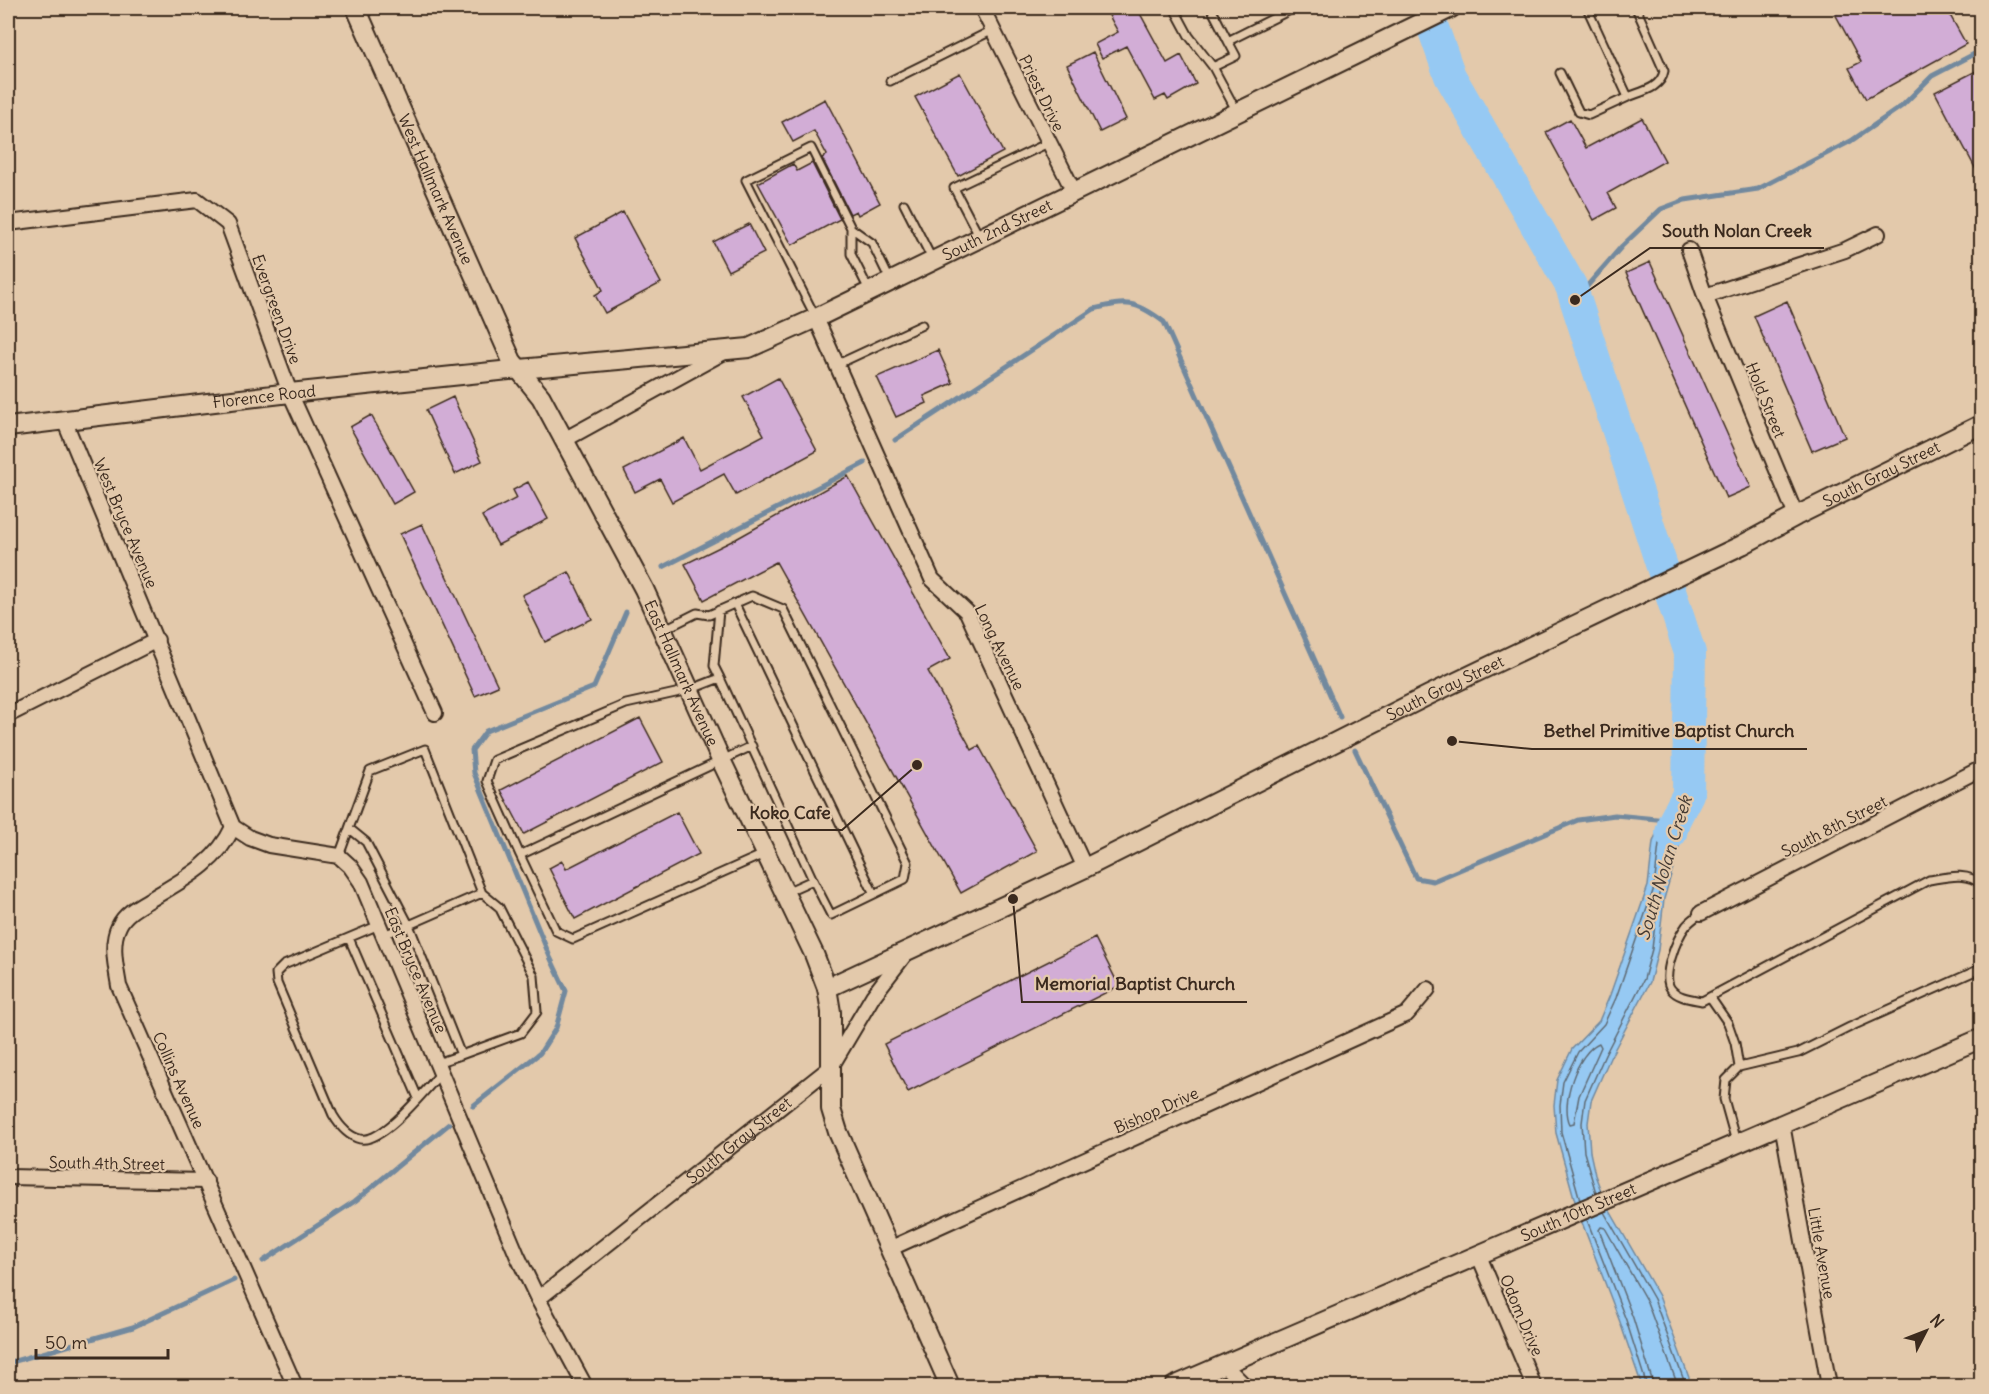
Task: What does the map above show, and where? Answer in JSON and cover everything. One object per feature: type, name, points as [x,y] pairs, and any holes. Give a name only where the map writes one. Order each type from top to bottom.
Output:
[{"type":"street","name":"West Hallmark Avenue","points":[[356,8],[512,361],[520,369]]},
{"type":"street","name":"Priest Drive","points":[[982,8],[1074,192]]},
{"type":"street","name":"South 2nd Street","points":[[520,369],[749,348],[891,282],[1451,8]]},
{"type":"street","name":"Evergreen Drive","points":[[8,223],[197,200],[228,224],[290,393],[435,713]]},
{"type":"street","points":[[1706,296],[1845,250],[1878,234]]},
{"type":"street","name":"Hold Street","points":[[1689,250],[1796,516]]},
{"type":"street","name":"Long Avenue","points":[[816,318],[932,579],[967,612],[1085,868]]},
{"type":"street","points":[[564,440],[729,350]]},
{"type":"street","name":"Florence Road","points":[[8,427],[290,393],[520,369]]},
{"type":"street","name":"East Hallmark Avenue","points":[[520,369],[541,397],[644,589],[721,760],[814,954],[827,988],[831,1012],[831,1109],[838,1132],[938,1360]]},
{"type":"street","name":"West Bryce Avenue","points":[[64,420],[157,640]]},
{"type":"street","name":"South Gray Street","points":[[827,988],[1085,868],[1429,695],[1742,544],[1982,424]]},
{"type":"street","points":[[8,716],[157,640],[233,826],[250,838],[269,845],[339,856]]},
{"type":"street","name":"South 8th Street","points":[[1701,914],[1982,768]]},
{"type":"street","name":"Collins Avenue","points":[[233,826],[226,842],[201,868],[129,912],[119,926],[114,944],[119,986],[295,1386]]},
{"type":"street","name":"East Bryce Avenue","points":[[339,856],[350,866],[361,882],[517,1255],[585,1386]]},
{"type":"street","name":"South Gray Street","points":[[538,1299],[831,1067],[873,996],[908,950]]},
{"type":"street","name":"Bishop Drive","points":[[889,1249],[1407,1014],[1428,989]]},
{"type":"street","name":"South 10th Street","points":[[1174,1386],[1982,1038]]},
{"type":"street","name":"Little Avenue","points":[[1782,1124],[1829,1386]]},
{"type":"street","name":"South 4th Street","points":[[8,1177],[206,1182]]},
{"type":"street","name":"Odom Drive","points":[[1479,1256],[1534,1386]]},
{"type":"street","points":[[938,1360],[943,1386]]},
{"type":"street","points":[[938,1360],[950,1386]]},
{"type":"street","points":[[1224,1365],[1245,1386]]},
{"type":"lane","points":[[1174,8],[1189,36],[1213,67],[1237,112]]},
{"type":"lane","points":[[1210,8],[1236,56],[1213,67]]},
{"type":"lane","points":[[1228,41],[1294,8]]},
{"type":"lane","points":[[1587,8],[1628,97]]},
{"type":"lane","points":[[1560,73],[1579,112],[1589,116],[1657,85],[1662,80],[1664,71],[1636,8]]},
{"type":"lane","points":[[890,81],[993,30]]},
{"type":"lane","points":[[980,238],[954,188],[1048,143]]},
{"type":"lane","points":[[816,318],[746,180],[811,148],[851,228],[851,254],[870,292]]},
{"type":"lane","points":[[904,204],[933,261]]},
{"type":"lane","points":[[851,228],[872,243],[891,282]]},
{"type":"lane","points":[[838,364],[922,325]]},
{"type":"lane","points":[[662,630],[698,613],[709,615],[719,610],[752,596],[783,609],[908,863],[905,879],[831,915],[714,666],[719,610]]},
{"type":"lane","points":[[735,604],[874,894]]},
{"type":"lane","points":[[720,678],[689,690],[626,704],[494,760],[487,781],[556,931],[573,939],[766,853]]},
{"type":"lane","points":[[520,855],[752,747]]},
{"type":"lane","points":[[339,856],[370,771],[425,749],[482,893],[499,907],[534,976],[537,1012],[521,1033],[461,1055],[439,1068],[418,1098],[395,1122],[366,1139],[360,1139],[350,1135],[339,1126],[333,1115],[276,976],[278,970],[284,965],[349,938],[409,925],[482,893]]},
{"type":"lane","points":[[350,829],[366,842],[409,925],[461,1055]]},
{"type":"lane","points":[[1701,914],[1687,925],[1673,951],[1667,977],[1671,989],[1685,998],[1702,1001],[1929,880],[1956,875],[1976,880],[1982,885]]},
{"type":"lane","points":[[785,893],[813,880]]},
{"type":"lane","points":[[349,938],[418,1098]]},
{"type":"lane","points":[[1737,1144],[1724,1099],[1726,1080],[1738,1067],[1798,1053],[1982,968]]},
{"type":"lane","points":[[1710,997],[1728,1023],[1735,1042],[1738,1067]]},
{"type":"water","points":[[1688,794],[1689,812],[1664,899],[1658,950],[1650,982],[1610,1058],[1591,1101],[1588,1123],[1590,1152],[1595,1175],[1606,1204],[1659,1296],[1692,1386],[1642,1386],[1578,1212],[1556,1133],[1554,1105],[1557,1080],[1572,1049],[1599,1021],[1610,995],[1648,886],[1653,842],[1666,809]]},
{"type":"building","points":[[1105,8],[1137,8],[1167,63],[1181,55],[1196,84],[1168,100],[1165,95],[1155,100],[1126,46],[1102,58],[1095,44],[1118,32]]},
{"type":"building","points":[[1832,8],[1946,8],[1966,44],[1866,99],[1849,68],[1861,62]]},
{"type":"building","points":[[1093,52],[1126,119],[1100,132],[1067,65]]},
{"type":"building","points":[[1982,68],[1982,181],[1935,92]]},
{"type":"building","points":[[960,73],[1003,152],[958,176],[915,97]]},
{"type":"building","points":[[825,99],[880,203],[858,215],[856,211],[850,214],[822,158],[827,155],[814,131],[793,142],[782,122]]},
{"type":"building","points":[[1642,118],[1665,161],[1608,193],[1616,208],[1594,220],[1546,132],[1570,119],[1586,148]]},
{"type":"building","points":[[812,163],[840,219],[792,245],[758,183],[793,164],[797,171]]},
{"type":"building","points":[[623,212],[661,283],[605,313],[595,295],[603,290],[575,238]]},
{"type":"building","points":[[749,224],[764,253],[728,271],[713,242]]},
{"type":"building","points":[[1650,262],[1751,487],[1726,498],[1626,273]]},
{"type":"building","points":[[1787,301],[1845,437],[1812,451],[1754,316]]},
{"type":"building","points":[[938,350],[953,383],[924,396],[927,403],[896,417],[877,377]]},
{"type":"building","points":[[778,378],[817,451],[736,495],[724,474],[672,502],[660,479],[635,492],[624,470],[684,438],[700,469],[764,435],[743,397]]},
{"type":"building","points":[[453,397],[482,461],[455,474],[426,410]]},
{"type":"building","points":[[371,415],[414,492],[393,504],[350,427]]},
{"type":"building","points":[[848,476],[950,659],[928,671],[972,750],[979,746],[1037,851],[961,893],[776,562],[704,600],[685,564],[736,539]]},
{"type":"building","points":[[528,482],[548,519],[498,545],[482,516],[517,498],[513,490]]},
{"type":"building","points":[[422,524],[498,686],[475,696],[400,534]]},
{"type":"building","points":[[569,572],[592,619],[545,642],[522,595]]},
{"type":"building","points":[[640,718],[663,762],[524,834],[501,790]]},
{"type":"building","points":[[677,812],[699,854],[575,919],[549,868],[562,861],[566,869]]},
{"type":"building","points":[[1095,938],[1119,986],[908,1092],[884,1044]]},
{"type":"waterway","name":"South Nolan Creek","points":[[1426,8],[1450,76],[1571,286],[1690,653],[1688,794],[1674,821],[1671,833]]},
{"type":"waterway","points":[[1575,300],[1622,246],[1661,209],[1685,200],[1758,189],[1851,141],[1902,106],[1932,76],[1982,50]]},
{"type":"waterway","points":[[895,440],[1094,309],[1130,304],[1154,315],[1164,322],[1340,717]]},
{"type":"waterway","points":[[663,567],[865,463]]},
{"type":"waterway","points":[[473,1106],[540,1053],[556,1028],[566,991],[474,773],[472,750],[486,731],[594,687],[626,612]]},
{"type":"waterway","points":[[1355,750],[1416,878],[1433,881],[1578,820],[1615,815],[1667,820]]},
{"type":"waterway","points":[[263,1261],[355,1201],[449,1124]]},
{"type":"waterway","points":[[8,1363],[133,1327],[234,1280]]},
{"type":"place","name":"South Nolan Creek","points":[[1575,300]]},
{"type":"place","name":"Bethel Primitive Baptist Church","points":[[1452,741]]},
{"type":"place","name":"Koko Cafe","points":[[917,765]]},
{"type":"place","name":"Memorial Baptist Church","points":[[1013,899]]}]
